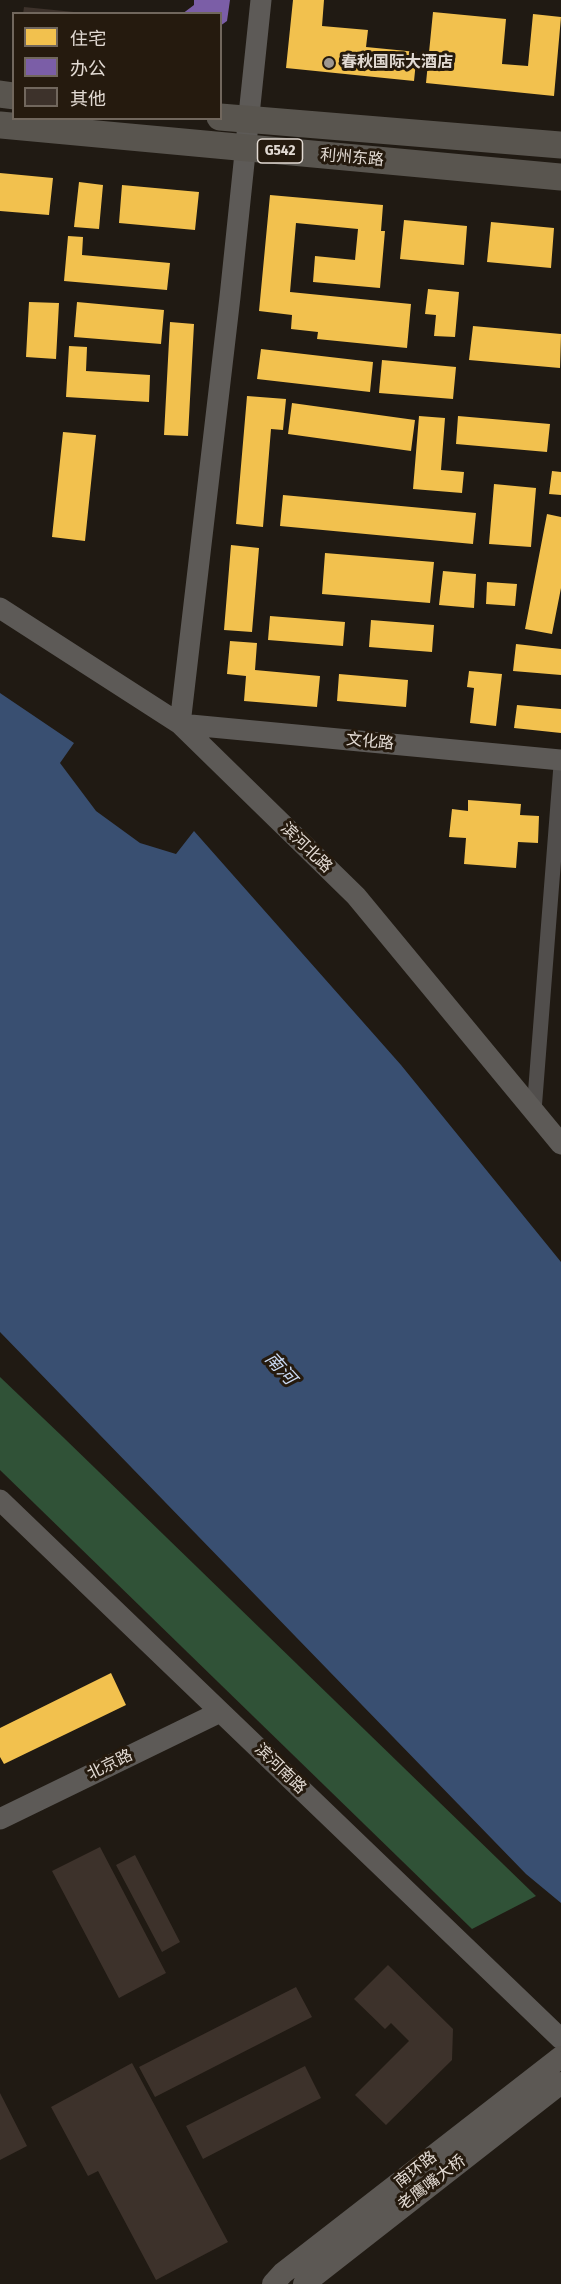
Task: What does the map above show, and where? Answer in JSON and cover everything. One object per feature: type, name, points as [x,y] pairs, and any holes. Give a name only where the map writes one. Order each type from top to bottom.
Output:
[{"type":"highway","name":"利州东路","points":[[222,117],[561,145]]},
{"type":"highway","name":"利州东路","points":[[0,125],[561,177]]},
{"type":"main road","name":"南环路","points":[[273,2284],[283,2273],[561,2057]]},
{"type":"main road","name":"老鹰嘴大桥","points":[[303,2284],[561,2083]]},
{"type":"street","points":[[180,724],[230,297],[261,0]]},
{"type":"street","name":"滨河北路","points":[[0,608],[180,724],[357,896],[561,1144]]},
{"type":"street","name":"文化路","points":[[180,724],[561,760]]},
{"type":"street","points":[[534,1110],[561,765]]},
{"type":"street","name":"滨河南路","points":[[0,1500],[561,2039]]},
{"type":"street","name":"北京路","points":[[0,1819],[220,1712]]},
{"type":"green space","points":[[0,1377],[536,1896],[472,1929],[0,1470]]},
{"type":"water","name":"南河","points":[[0,693],[74,743],[60,763],[96,811],[140,843],[176,854],[194,831],[401,1065],[561,1262],[561,1903],[526,1874],[0,1332]]},
{"type":"building: 住宅","points":[[293,0],[324,0],[322,26],[368,30],[366,47],[417,52],[414,81],[286,68]]},
{"type":"building: 住宅","points":[[433,12],[506,19],[502,64],[528,66],[533,14],[561,17],[554,96],[426,83]]},
{"type":"building: 住宅","points":[[0,173],[53,178],[49,215],[0,211]]},
{"type":"building: 住宅","points":[[79,182],[103,185],[99,229],[74,227]]},
{"type":"building: 住宅","points":[[122,185],[199,192],[195,230],[119,223]]},
{"type":"building: 住宅","points":[[270,195],[383,205],[381,231],[385,231],[380,288],[313,282],[315,256],[355,260],[358,229],[296,223],[290,292],[411,304],[407,348],[317,339],[318,332],[291,329],[292,315],[259,311]]},
{"type":"building: 住宅","points":[[404,220],[467,226],[464,265],[400,259]]},
{"type":"building: 住宅","points":[[491,222],[554,228],[551,268],[487,262]]},
{"type":"building: 住宅","points":[[68,236],[83,237],[82,255],[170,263],[167,290],[64,281]]},
{"type":"building: 住宅","points":[[428,289],[459,292],[455,337],[434,336],[436,315],[425,314]]},
{"type":"building: 住宅","points":[[29,302],[59,303],[56,359],[26,357]]},
{"type":"building: 住宅","points":[[77,302],[164,310],[161,344],[74,337]]},
{"type":"building: 住宅","points":[[170,322],[194,324],[188,436],[164,435]]},
{"type":"building: 住宅","points":[[473,326],[561,334],[560,368],[469,360]]},
{"type":"building: 住宅","points":[[69,346],[87,347],[86,371],[150,375],[149,402],[66,397]]},
{"type":"building: 住宅","points":[[261,349],[373,362],[370,392],[257,379]]},
{"type":"building: 住宅","points":[[382,360],[456,367],[453,399],[379,393]]},
{"type":"building: 住宅","points":[[247,396],[286,399],[283,430],[271,429],[263,527],[236,524]]},
{"type":"building: 住宅","points":[[292,403],[415,420],[411,451],[288,434]]},
{"type":"building: 住宅","points":[[419,416],[445,418],[441,470],[464,472],[462,493],[413,489]]},
{"type":"building: 住宅","points":[[458,416],[550,424],[547,452],[456,444]]},
{"type":"building: 住宅","points":[[63,432],[96,435],[85,541],[52,537]]},
{"type":"building: 住宅","points":[[552,471],[561,472],[561,495],[549,494]]},
{"type":"building: 住宅","points":[[494,484],[536,488],[531,547],[489,544]]},
{"type":"building: 住宅","points":[[283,495],[476,513],[473,544],[280,526]]},
{"type":"building: 住宅","points":[[547,514],[561,517],[561,588],[552,634],[525,629]]},
{"type":"building: 住宅","points":[[231,545],[259,548],[252,632],[224,630]]},
{"type":"building: 住宅","points":[[325,553],[434,562],[430,603],[322,594]]},
{"type":"building: 住宅","points":[[443,571],[476,574],[474,608],[439,605]]},
{"type":"building: 住宅","points":[[487,582],[517,584],[515,606],[486,604]]},
{"type":"building: 住宅","points":[[270,616],[345,622],[343,646],[268,640]]},
{"type":"building: 住宅","points":[[371,620],[434,625],[432,652],[369,647]]},
{"type":"building: 住宅","points":[[230,641],[257,643],[255,670],[320,676],[317,707],[244,701],[246,676],[227,674]]},
{"type":"building: 住宅","points":[[516,644],[561,649],[561,675],[513,671]]},
{"type":"building: 住宅","points":[[469,671],[502,674],[496,726],[470,723],[474,688],[467,687]]},
{"type":"building: 住宅","points":[[339,674],[408,680],[406,707],[337,701]]},
{"type":"building: 住宅","points":[[517,705],[561,709],[561,733],[514,728]]},
{"type":"building: 住宅","points":[[468,800],[521,804],[520,815],[539,816],[538,843],[518,842],[516,868],[464,864],[466,838],[449,837],[452,809],[468,811]]},
{"type":"building: 住宅","points":[[111,1673],[126,1705],[4,1764],[0,1757],[0,1728]]},
{"type":"building: 办公","points":[[194,0],[230,0],[227,21],[222,25],[222,12],[185,12],[194,5]]},
{"type":"building: 其他","points":[[24,7],[74,12],[23,12]]},
{"type":"building: 其他","points":[[100,1847],[166,1973],[119,1998],[52,1871]]},
{"type":"building: 其他","points":[[135,1855],[180,1942],[162,1952],[116,1865]]},
{"type":"building: 其他","points":[[388,1965],[453,2029],[452,2060],[386,2125],[355,2095],[409,2041],[391,2023],[385,2029],[354,1999]]},
{"type":"building: 其他","points":[[296,1987],[312,2017],[155,2097],[139,2067]]},
{"type":"building: 其他","points":[[132,2063],[228,2242],[156,2280],[98,2171],[88,2176],[51,2107]]},
{"type":"building: 其他","points":[[305,2066],[321,2098],[203,2159],[186,2126]]},
{"type":"building: 其他","points":[[0,2093],[27,2146],[0,2160]]},
{"type":"place","name":"春秋国际大酒店","points":[[329,63]]}]
